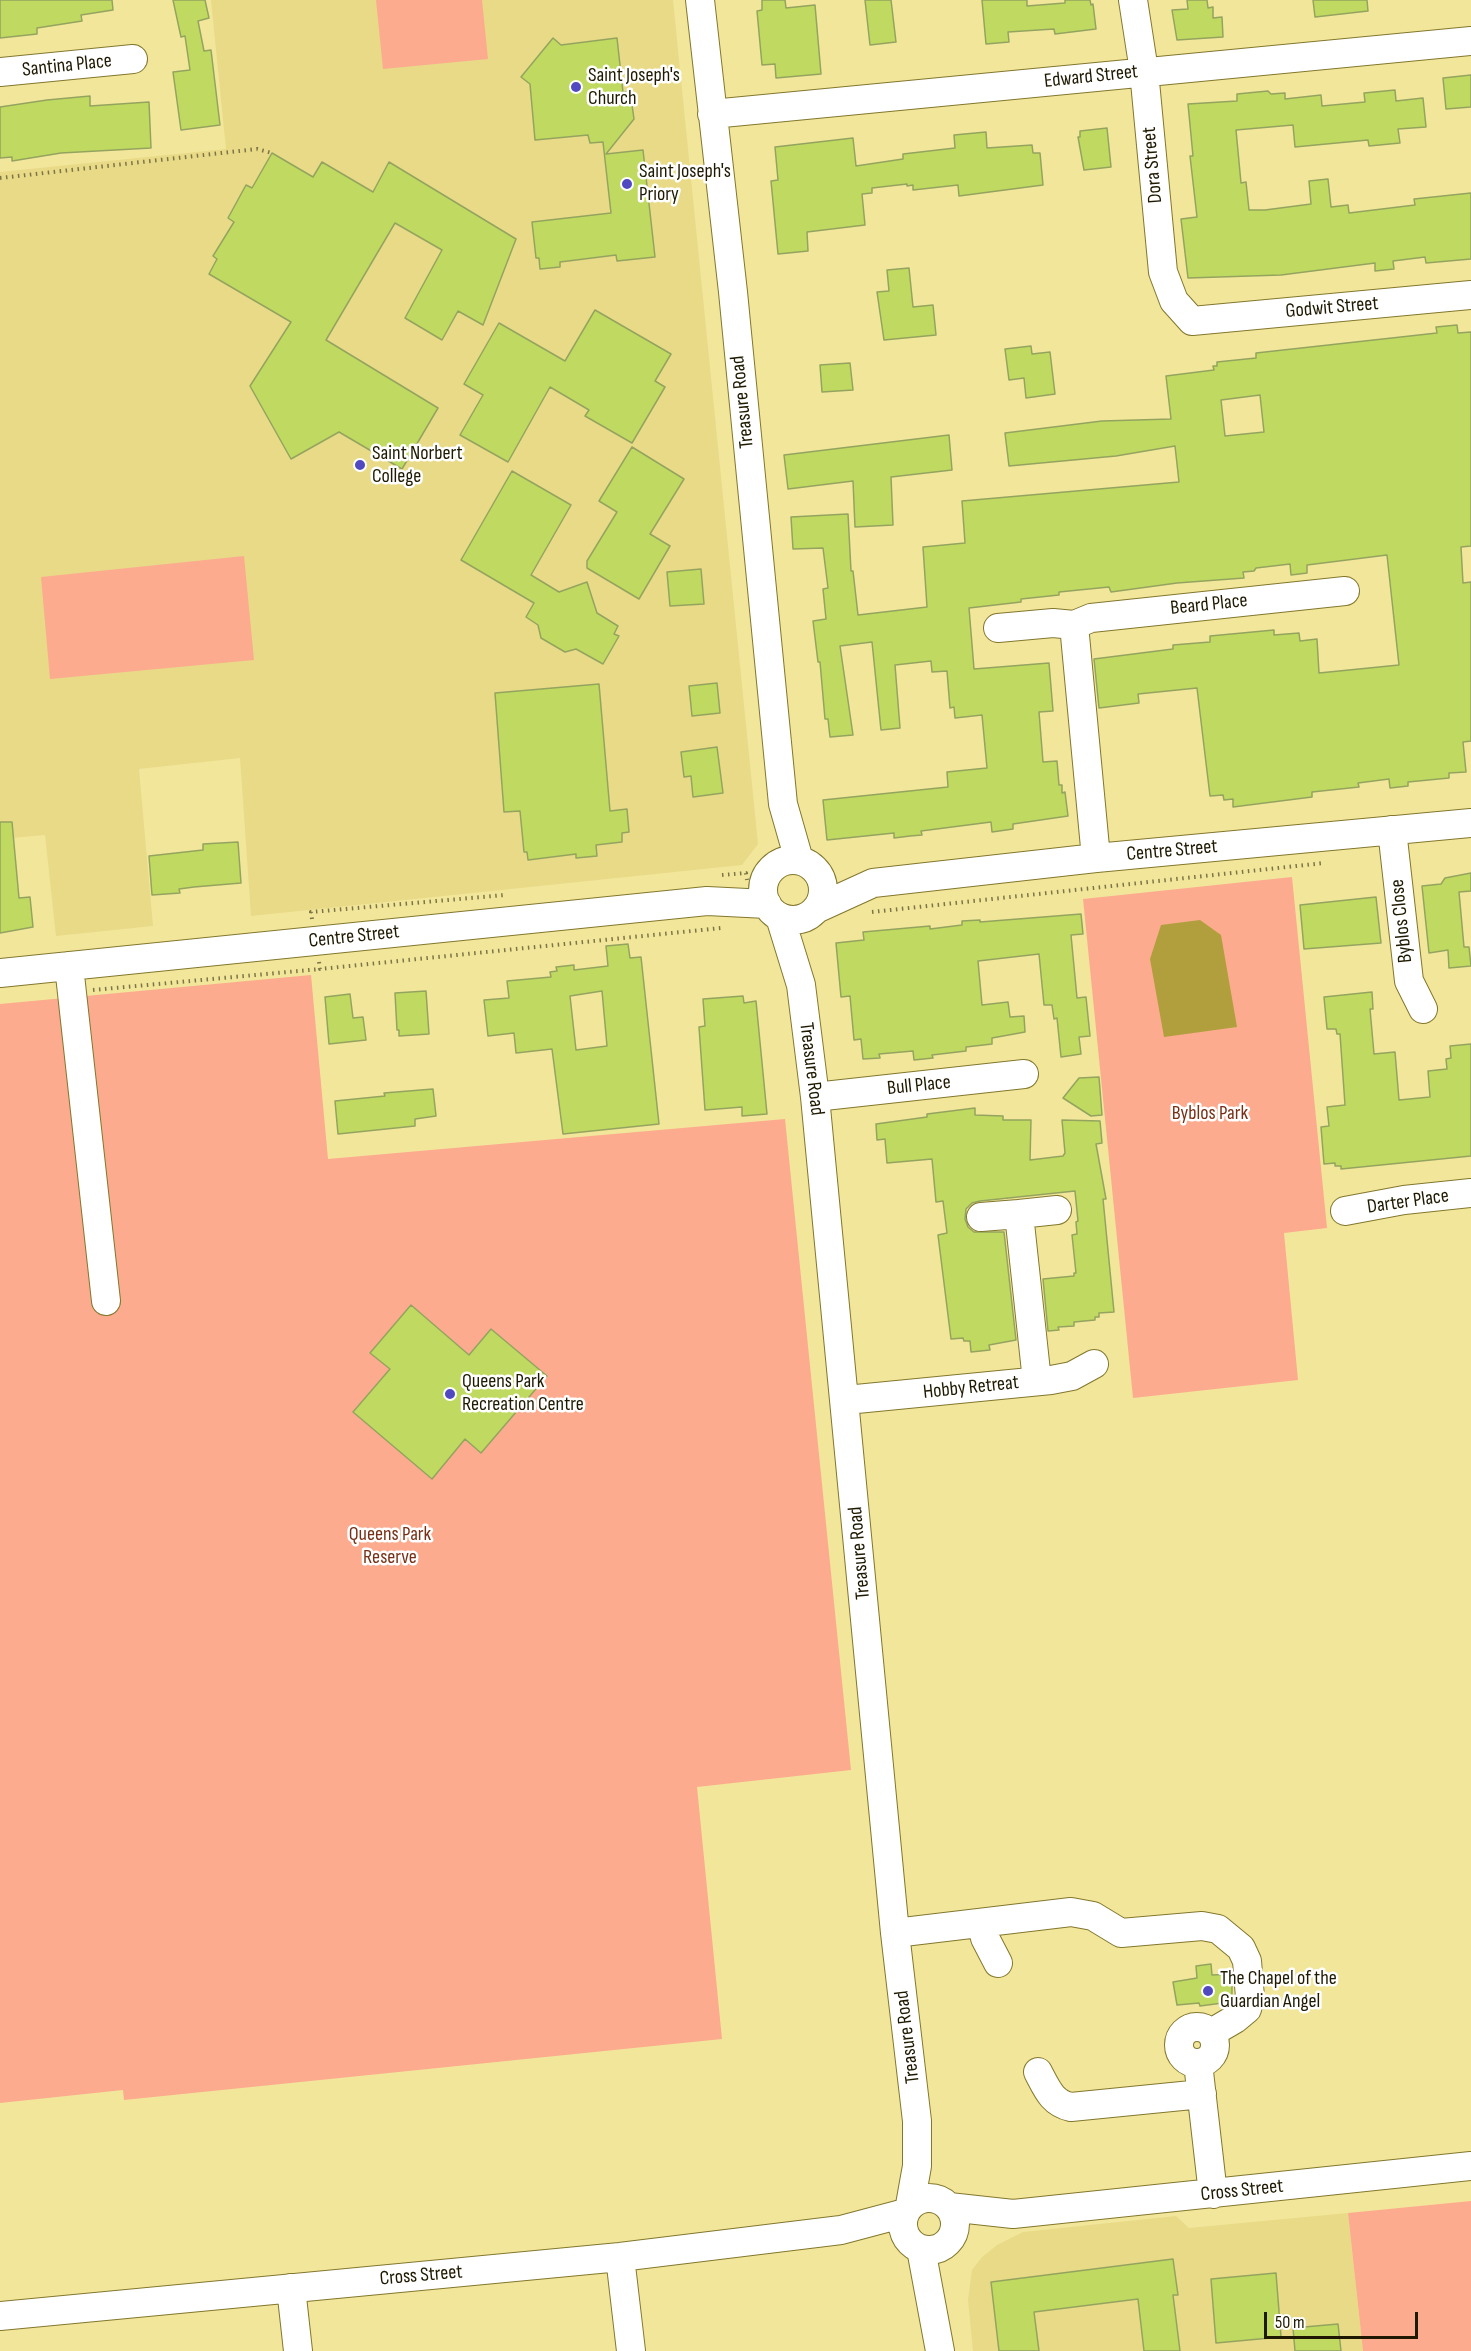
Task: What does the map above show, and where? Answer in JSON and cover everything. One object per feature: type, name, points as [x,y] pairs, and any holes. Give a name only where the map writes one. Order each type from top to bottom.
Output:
[{"type":"street","name":"Treasure Road","points":[[700,0],[733,292],[783,804],[784,883],[801,986],[815,1097],[846,1400],[895,1933],[917,2121],[917,2166],[923,2231],[940,2342]]},
{"type":"street","name":"Dora Street","points":[[1133,0],[1144,71],[1163,272],[1174,301],[1192,321]]},
{"type":"street","name":"Edward Street","points":[[712,114],[1471,41]]},
{"type":"street","name":"Santina Place","points":[[0,72],[133,59]]},
{"type":"street","name":"Godwit Street","points":[[1192,321],[1471,295]]},
{"type":"street","name":"Beard Place","points":[[998,628],[1053,622],[1074,625],[1091,618],[1345,591]]},
{"type":"street","points":[[1074,625],[1096,858]]},
{"type":"street","name":"Centre Street","points":[[0,973],[71,979],[707,901],[784,883],[873,884],[1096,858],[1471,823]]},
{"type":"street","name":"Byblos Close","points":[[1392,830],[1409,981],[1423,1009]]},
{"type":"street","name":"Treasure Road","points":[[784,883],[821,879],[823,890],[821,900],[812,912],[801,986]]},
{"type":"street","name":"Centre Street","points":[[784,883],[789,920],[873,884]]},
{"type":"street","points":[[71,979],[106,1301]]},
{"type":"street","name":"Bull Place","points":[[815,1097],[1024,1074]]},
{"type":"street","name":"Darter Place","points":[[1345,1211],[1404,1200],[1471,1193]]},
{"type":"street","points":[[981,1217],[1057,1209]]},
{"type":"street","points":[[1019,1214],[1037,1381]]},
{"type":"street","name":"Hobby Retreat","points":[[846,1400],[1072,1376],[1094,1364]]},
{"type":"street","points":[[895,1933],[1071,1912],[1093,1916],[1113,1929],[1129,1934],[1202,1926],[1218,1929],[1241,1947],[1247,1960],[1250,1997],[1247,2009],[1211,2033],[1206,2029],[1194,2027],[1183,2033],[1178,2044],[1182,2056],[1192,2063],[1198,2063],[1212,2194]]},
{"type":"street","points":[[981,1923],[985,1938],[998,1963]]},
{"type":"street","points":[[1038,2072],[1051,2097],[1059,2105],[1071,2107],[1202,2094]]},
{"type":"street","name":"Treasure Road","points":[[917,2121],[929,2165],[954,2217],[955,2228],[923,2231]]},
{"type":"street","name":"Cross Street","points":[[0,2316],[620,2257],[841,2230],[923,2231],[1013,2214],[1471,2166]]},
{"type":"street","name":"Cross Street","points":[[923,2231],[920,2199],[932,2198],[946,2204],[1013,2214]]},
{"type":"street","points":[[620,2257],[631,2351]]},
{"type":"street","points":[[291,2288],[298,2351]]},
{"type":"path","points":[[0,178],[256,149],[272,153]]},
{"type":"path","points":[[867,912],[1324,863]]},
{"type":"path","points":[[71,979],[320,969]]},
{"type":"shaded area","name":"Saint Norbert College","points":[[211,0],[673,0],[758,844],[742,865],[251,916],[240,758],[139,769],[153,926],[56,936],[45,835],[0,839],[0,172],[226,149]]},
{"type":"shaded area","points":[[1200,920],[1221,935],[1237,1027],[1164,1037],[1150,959],[1161,925]]},
{"type":"shaded area","points":[[1348,2213],[1363,2351],[973,2351],[968,2300],[972,2270],[982,2257],[997,2245],[1023,2232],[1176,2216],[1189,2228]]},
{"type":"green space","points":[[376,0],[482,0],[488,59],[383,69]]},
{"type":"green space","points":[[244,556],[254,660],[50,679],[41,577]]},
{"type":"green space","name":"Byblos Park","points":[[1292,877],[1327,1228],[1284,1233],[1298,1380],[1133,1398],[1083,899]]},
{"type":"green space","name":"Queens Park Reserve","points":[[311,975],[328,1159],[785,1119],[851,1770],[697,1787],[722,2039],[124,2100],[123,2090],[0,2103],[0,1004]]},
{"type":"green space","points":[[1471,2201],[1471,2351],[1363,2351],[1348,2213]]},
{"type":"building","points":[[0,0],[112,0],[113,10],[81,15],[82,21],[37,28],[37,34],[0,38]]},
{"type":"building","points":[[173,0],[205,0],[209,18],[198,21],[204,51],[211,50],[220,125],[181,130],[173,72],[190,70],[185,36],[181,37]]},
{"type":"building","points":[[762,0],[785,0],[786,8],[815,5],[821,74],[776,78],[775,64],[762,65],[757,11],[762,10]]},
{"type":"building","points":[[865,0],[891,0],[896,42],[870,45]]},
{"type":"building","points":[[982,0],[1027,0],[1027,6],[1065,3],[1065,0],[1090,0],[1091,5],[1093,4],[1096,29],[1055,34],[1054,29],[1008,32],[1009,42],[986,44]]},
{"type":"building","points":[[1187,0],[1207,0],[1208,8],[1213,7],[1213,18],[1222,17],[1223,37],[1177,40],[1172,10],[1188,9]]},
{"type":"building","points":[[1313,0],[1367,0],[1368,11],[1315,17]]},
{"type":"building","points":[[553,38],[561,45],[617,38],[623,92],[630,91],[634,119],[606,154],[643,150],[655,257],[617,261],[616,255],[560,262],[560,267],[540,269],[539,258],[536,258],[532,222],[611,213],[603,142],[590,143],[588,135],[535,140],[530,84],[521,77]]},
{"type":"building","points":[[1471,75],[1471,107],[1446,109],[1443,78]]},
{"type":"building","points":[[1395,90],[1396,101],[1423,98],[1426,127],[1398,129],[1400,143],[1369,146],[1368,140],[1295,147],[1293,125],[1236,130],[1241,183],[1246,182],[1249,210],[1311,204],[1309,181],[1328,179],[1331,207],[1348,205],[1349,213],[1415,205],[1414,199],[1471,193],[1471,259],[1426,263],[1425,257],[1393,261],[1394,269],[1375,271],[1375,263],[1281,275],[1188,278],[1181,219],[1197,217],[1190,156],[1193,156],[1188,104],[1237,101],[1237,94],[1268,91],[1271,94],[1285,93],[1285,99],[1321,95],[1322,106],[1365,102],[1364,93]]},
{"type":"building","points":[[90,96],[90,106],[149,102],[151,148],[61,153],[12,161],[12,157],[0,158],[0,107]]},
{"type":"building","points":[[1107,128],[1111,167],[1084,170],[1078,137],[1080,137],[1080,131]]},
{"type":"building","points":[[986,132],[987,148],[1032,145],[1033,153],[1040,153],[1043,185],[959,196],[958,185],[913,190],[913,185],[907,186],[907,184],[872,188],[872,193],[862,194],[865,225],[807,232],[808,251],[778,254],[771,181],[778,180],[775,147],[853,138],[856,166],[903,159],[903,154],[955,148],[954,135]]},
{"type":"building","points":[[272,153],[313,177],[322,162],[373,192],[389,162],[516,239],[483,325],[458,311],[442,340],[405,318],[442,250],[395,223],[326,340],[438,408],[402,469],[339,432],[291,459],[250,386],[291,322],[209,274],[217,259],[213,256],[234,222],[228,218],[246,185],[252,188]]},
{"type":"building","points":[[909,268],[913,307],[933,305],[936,335],[884,340],[877,292],[889,291],[887,270]]},
{"type":"building","points":[[595,310],[671,354],[655,381],[665,387],[632,443],[585,416],[589,410],[550,387],[508,462],[460,435],[483,395],[464,384],[499,323],[565,361]]},
{"type":"building","points":[[1457,325],[1458,333],[1471,332],[1471,546],[1461,547],[1463,583],[1471,582],[1471,741],[1463,742],[1466,772],[1449,773],[1449,778],[1408,782],[1408,786],[1390,788],[1389,779],[1358,783],[1359,787],[1312,792],[1312,797],[1233,807],[1233,799],[1224,800],[1223,795],[1210,796],[1197,688],[1138,694],[1139,703],[1099,708],[1094,659],[1173,649],[1173,645],[1210,642],[1210,636],[1274,630],[1274,635],[1299,633],[1300,641],[1317,639],[1319,673],[1399,665],[1387,555],[1307,565],[1307,573],[1291,575],[1290,564],[1256,568],[1254,571],[1243,572],[1244,578],[1177,583],[1111,592],[1109,587],[1059,592],[1059,595],[1021,599],[1021,602],[969,608],[974,669],[1049,663],[1053,711],[1039,712],[1043,762],[1057,761],[1059,785],[1062,785],[1062,793],[1065,792],[1068,816],[1013,824],[1013,829],[992,832],[991,822],[921,831],[922,835],[894,838],[894,833],[827,840],[823,800],[948,787],[947,772],[987,768],[982,715],[955,718],[954,707],[950,708],[947,671],[932,672],[931,661],[895,665],[900,728],[881,730],[872,642],[840,646],[853,735],[830,737],[828,719],[825,719],[820,662],[818,662],[813,621],[826,619],[823,589],[828,588],[823,548],[793,549],[791,517],[848,514],[851,571],[853,571],[858,615],[927,607],[923,547],[965,543],[962,501],[1179,482],[1175,446],[1116,456],[1009,466],[1005,433],[1102,421],[1171,419],[1166,376],[1214,370],[1213,366],[1217,366],[1217,362],[1256,358],[1256,353],[1437,333],[1436,327]],"holes":[[[1260,395],[1264,432],[1225,436],[1221,400]]]},
{"type":"building","points":[[1031,346],[1032,354],[1050,352],[1055,394],[1026,398],[1024,378],[1009,380],[1005,349]]},
{"type":"building","points":[[850,363],[853,390],[822,392],[820,365]]},
{"type":"building","points":[[949,435],[952,470],[891,477],[893,525],[855,527],[853,481],[788,489],[784,455]]},
{"type":"building","points":[[632,447],[684,479],[650,534],[670,546],[639,599],[587,568],[587,561],[617,512],[599,501]]},
{"type":"building","points":[[512,471],[571,505],[531,575],[559,592],[587,582],[597,613],[618,626],[614,634],[619,636],[603,664],[576,649],[565,652],[541,638],[538,625],[526,617],[534,603],[461,560]]},
{"type":"building","points":[[701,569],[704,604],[670,606],[667,572]]},
{"type":"building","points":[[717,683],[720,713],[692,716],[689,686]]},
{"type":"building","points":[[599,684],[610,811],[627,809],[629,832],[622,833],[622,842],[596,845],[597,856],[576,858],[576,854],[528,860],[527,852],[524,852],[520,811],[504,812],[495,693]]},
{"type":"building","points":[[717,747],[723,793],[693,797],[691,776],[684,777],[681,752]]},
{"type":"building","points":[[0,822],[12,822],[19,898],[30,897],[33,927],[0,933]]},
{"type":"building","points":[[238,842],[241,883],[179,889],[180,893],[152,895],[149,856],[203,850],[203,844]]},
{"type":"building","points":[[1471,873],[1471,891],[1459,892],[1464,947],[1469,947],[1471,966],[1449,968],[1448,950],[1429,953],[1422,886],[1441,884],[1445,878]]},
{"type":"building","points":[[1376,897],[1381,943],[1304,949],[1300,905]]},
{"type":"building","points":[[1081,914],[1083,934],[1071,935],[1077,998],[1086,997],[1090,1036],[1079,1037],[1081,1054],[1061,1057],[1057,1018],[1054,1019],[1052,1005],[1044,1005],[1039,954],[978,961],[982,1005],[1008,1002],[1010,1017],[1024,1016],[1025,1032],[992,1038],[992,1044],[966,1047],[966,1051],[932,1055],[933,1058],[914,1060],[913,1051],[879,1054],[880,1058],[863,1059],[861,1039],[854,1040],[850,996],[841,997],[836,943],[864,940],[863,932],[930,926],[930,929],[962,925],[962,921],[980,920],[980,922]]},
{"type":"building","points":[[628,944],[630,958],[641,957],[659,1124],[563,1134],[552,1049],[516,1053],[514,1033],[488,1036],[484,1000],[509,998],[507,981],[551,977],[550,972],[557,971],[556,967],[574,965],[574,970],[608,966],[606,946]],"holes":[[[602,991],[607,1046],[576,1050],[570,996]]]},
{"type":"building","points":[[426,991],[429,1034],[399,1036],[395,993]]},
{"type":"building","points":[[1372,992],[1373,1009],[1370,1009],[1374,1054],[1395,1052],[1399,1100],[1430,1097],[1428,1071],[1447,1069],[1446,1059],[1451,1058],[1450,1046],[1471,1044],[1471,1156],[1341,1169],[1341,1166],[1335,1166],[1335,1163],[1324,1164],[1321,1127],[1329,1126],[1327,1107],[1345,1105],[1340,1034],[1337,1034],[1336,1029],[1327,1029],[1324,997]]},
{"type":"building","points":[[350,994],[353,1018],[363,1017],[366,1040],[329,1044],[325,997]]},
{"type":"building","points":[[743,996],[744,1003],[756,1001],[767,1114],[742,1116],[742,1107],[705,1110],[699,1027],[705,1026],[703,999]]},
{"type":"building","points":[[1099,1077],[1102,1115],[1091,1116],[1063,1098],[1079,1078]]},
{"type":"building","points":[[433,1089],[436,1116],[415,1119],[415,1126],[338,1134],[335,1101],[385,1096],[384,1093]]},
{"type":"building","points":[[975,1108],[975,1115],[1003,1116],[1003,1120],[1031,1120],[1030,1160],[1063,1156],[1065,1153],[1062,1120],[1100,1121],[1102,1143],[1096,1144],[1106,1199],[1103,1199],[1114,1312],[1099,1313],[1099,1317],[1095,1317],[1095,1320],[1074,1322],[1074,1326],[1058,1327],[1059,1330],[1048,1331],[1043,1279],[1074,1276],[1076,1273],[1072,1235],[1077,1234],[1076,1222],[1078,1221],[1075,1191],[980,1201],[972,1203],[966,1209],[965,1219],[968,1227],[974,1232],[1004,1232],[1016,1340],[989,1345],[990,1350],[971,1352],[970,1341],[964,1341],[963,1338],[951,1339],[938,1235],[947,1233],[943,1201],[936,1202],[932,1159],[887,1163],[885,1139],[877,1140],[876,1124]]},
{"type":"building","name":"Queens Park Recreation Centre","points":[[411,1305],[469,1355],[491,1329],[547,1376],[481,1453],[465,1439],[432,1479],[353,1412],[390,1369],[370,1353]]},
{"type":"building","name":"The Chapel of the Guardian Angel","points":[[1211,1964],[1212,1975],[1232,1974],[1232,2000],[1200,2006],[1199,2003],[1177,2005],[1173,1982],[1197,1978],[1196,1966]]},
{"type":"building","points":[[1173,2259],[1178,2295],[1173,2295],[1180,2351],[1144,2351],[1138,2299],[1034,2312],[1039,2351],[999,2351],[991,2282]]},
{"type":"building","points":[[1276,2273],[1281,2337],[1216,2343],[1211,2279]]},
{"type":"building","points":[[1338,2324],[1341,2351],[1295,2351],[1293,2328]]},
{"type":"place","name":"Saint Joseph's Church","points":[[576,87]]},
{"type":"place","name":"Saint Joseph's Priory","points":[[627,184]]},
{"type":"place","name":"Saint Norbert College","points":[[360,465]]},
{"type":"place","name":"Queens Park Recreation Centre","points":[[450,1394]]},
{"type":"place","name":"The Chapel of the Guardian Angel","points":[[1208,1991]]}]
